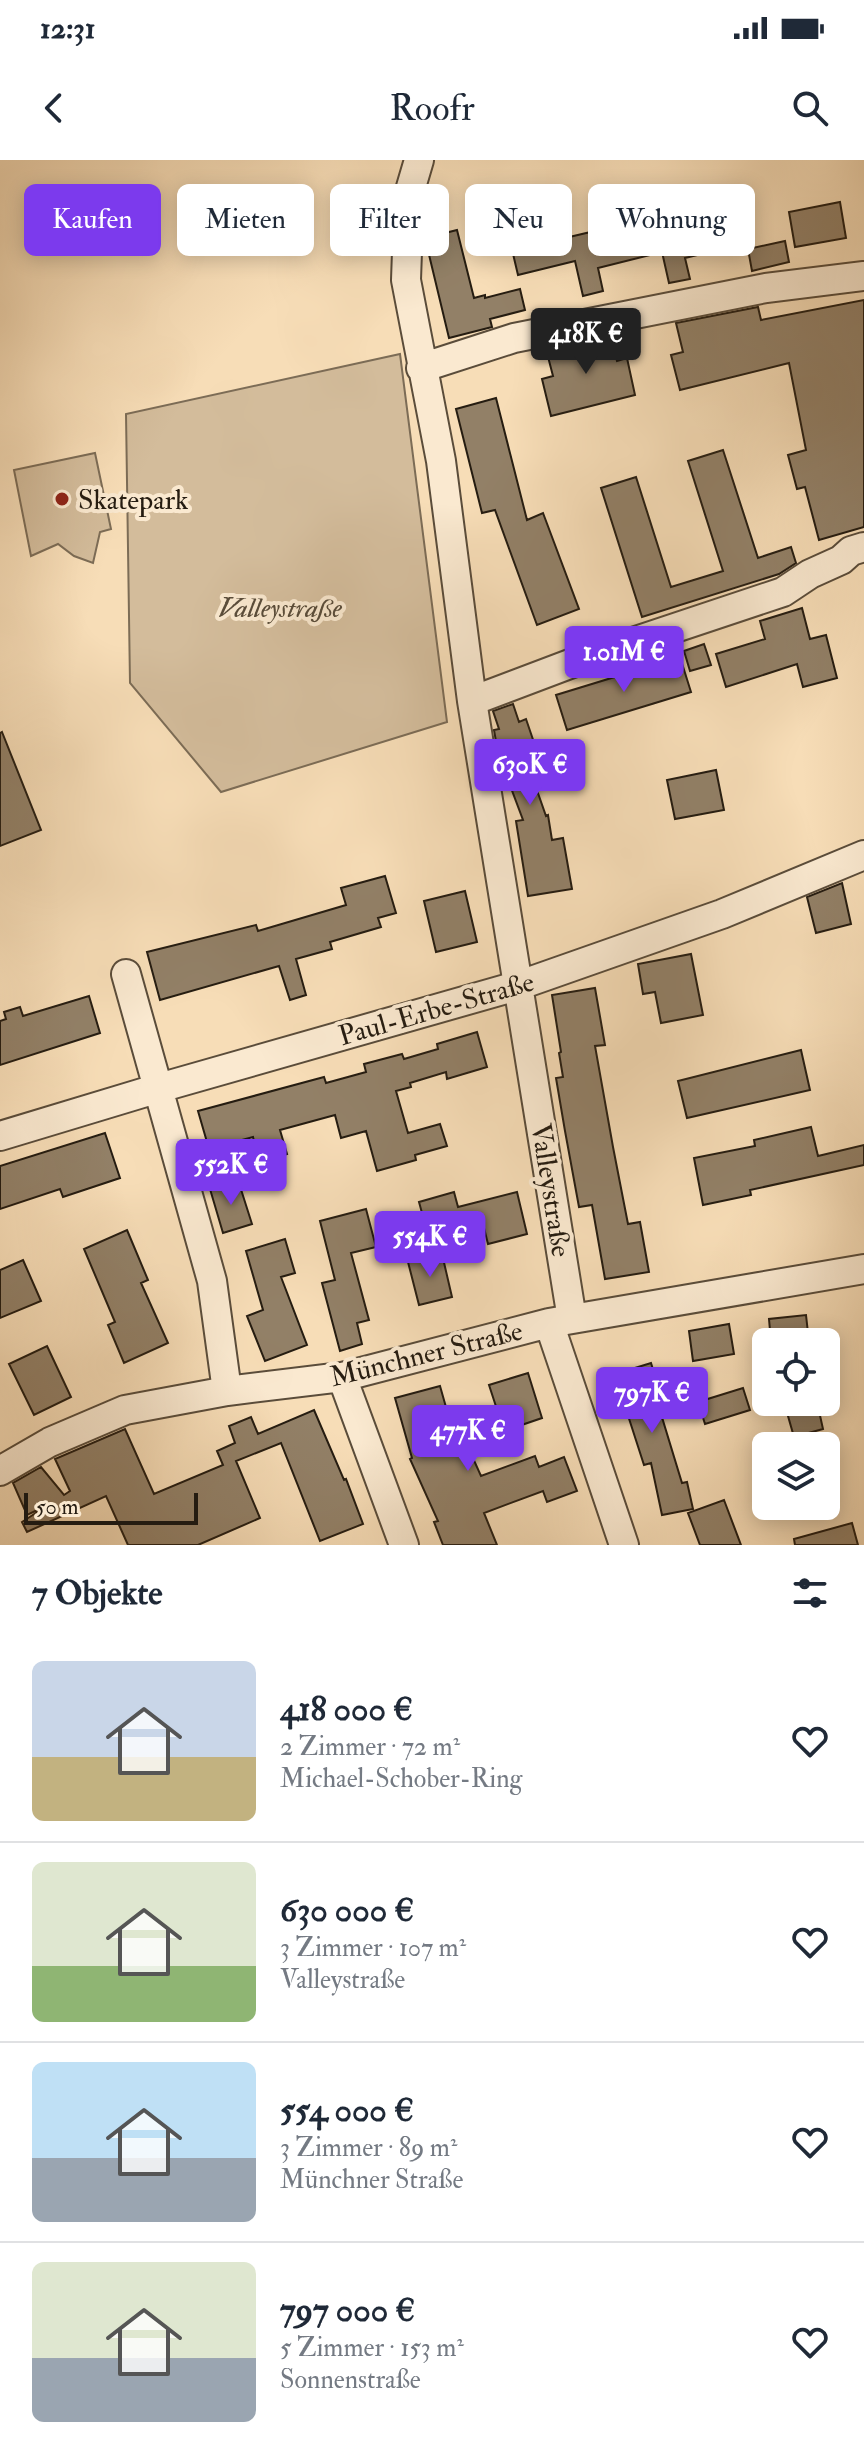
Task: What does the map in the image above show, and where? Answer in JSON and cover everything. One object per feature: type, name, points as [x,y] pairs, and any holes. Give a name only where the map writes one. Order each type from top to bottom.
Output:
[{"type":"street","name":"Valleystraße","points":[[419,160],[409,194],[406,280],[447,500],[472,701],[520,985],[560,1321],[624,1545]]},
{"type":"street","points":[[421,368],[514,338],[766,288],[864,276]]},
{"type":"street","points":[[472,701],[591,656],[783,592],[810,574],[841,560],[851,551],[864,547]]},
{"type":"street","name":"Paul-Erbe-Straße","points":[[0,1136],[520,985],[722,914],[864,855]]},
{"type":"street","points":[[126,974],[212,1281],[227,1391]]},
{"type":"street","name":"Münchner Straße","points":[[0,1471],[50,1442],[125,1410],[227,1391],[342,1377],[560,1321],[864,1269]]},
{"type":"street","points":[[342,1377],[404,1545]]},
{"type":"green space","name":"Valleystraße","points":[[400,354],[447,722],[221,792],[130,683],[126,414]]},
{"type":"green space","name":"Skatepark","points":[[95,453],[111,529],[100,532],[93,563],[74,556],[58,544],[31,556],[14,470]]},
{"type":"building","points":[[840,202],[846,238],[795,247],[789,212]]},
{"type":"building","points":[[457,230],[474,298],[520,289],[525,310],[490,319],[492,327],[449,338],[429,256],[449,256],[449,232]]},
{"type":"building","points":[[588,233],[588,256],[646,256],[598,268],[603,291],[583,296],[575,261],[518,275],[514,256],[572,256],[572,236]]},
{"type":"building","points":[[785,241],[789,262],[752,271],[749,256],[755,256],[755,247]]},
{"type":"building","points":[[663,256],[693,256],[685,258],[690,279],[669,283]]},
{"type":"building","points":[[864,300],[864,527],[819,540],[805,487],[797,489],[788,455],[806,450],[789,363],[680,390],[671,355],[683,352],[676,323],[758,307],[761,320]]},
{"type":"building","points":[[611,336],[617,361],[627,358],[635,395],[551,416],[542,379],[553,376],[546,349]]},
{"type":"building","points":[[496,398],[527,520],[543,513],[579,609],[537,625],[495,510],[482,513],[456,409]]},
{"type":"building","points":[[723,450],[758,558],[791,547],[796,563],[779,574],[642,617],[601,488],[636,477],[671,587],[723,571],[688,461]]},
{"type":"building","points":[[802,608],[810,639],[826,635],[837,678],[803,687],[797,664],[726,687],[716,654],[765,639],[760,621]]},
{"type":"building","points":[[704,644],[711,665],[690,671],[684,651]]},
{"type":"building","points":[[680,657],[691,692],[567,730],[556,695]]},
{"type":"building","points":[[513,704],[519,722],[526,719],[544,772],[532,776],[548,815],[552,840],[563,838],[572,889],[528,896],[516,821],[523,820],[498,753],[494,730],[499,729],[493,711]]},
{"type":"building","points":[[0,733],[41,830],[0,846]]},
{"type":"building","points":[[716,770],[724,810],[675,819],[667,780]]},
{"type":"building","points":[[385,876],[396,913],[378,918],[381,927],[330,942],[332,949],[296,959],[306,995],[290,1000],[279,966],[160,1000],[147,952],[256,925],[258,931],[346,905],[341,888]]},
{"type":"building","points":[[842,883],[851,924],[816,933],[807,897]]},
{"type":"building","points":[[465,891],[477,942],[436,952],[424,901]]},
{"type":"building","points":[[691,954],[703,1015],[661,1023],[655,992],[643,994],[638,964]]},
{"type":"building","points":[[595,988],[605,1045],[595,1046],[613,1147],[628,1224],[640,1222],[649,1272],[605,1279],[592,1205],[579,1207],[556,1078],[563,1077],[552,995]]},
{"type":"building","points":[[89,996],[100,1033],[0,1065],[0,1021],[6,1019],[4,1012],[20,1007],[23,1016]]},
{"type":"building","points":[[477,1032],[487,1067],[447,1079],[446,1072],[410,1083],[411,1087],[396,1091],[408,1133],[440,1124],[447,1146],[415,1155],[416,1160],[377,1171],[366,1131],[341,1138],[335,1115],[280,1130],[287,1154],[259,1162],[253,1137],[209,1149],[198,1111],[324,1077],[326,1083],[366,1072],[364,1064],[402,1054],[404,1059],[438,1049],[437,1044]]},
{"type":"building","points":[[801,1050],[810,1090],[687,1118],[678,1081]]},
{"type":"building","points":[[811,1127],[818,1156],[864,1145],[864,1165],[750,1190],[751,1195],[703,1205],[694,1158],[755,1146],[754,1140]]},
{"type":"building","points":[[105,1133],[120,1178],[63,1197],[60,1189],[0,1209],[0,1166]]},
{"type":"building","points":[[238,1180],[252,1224],[223,1233],[210,1189]]},
{"type":"building","points":[[454,1192],[458,1207],[517,1192],[527,1234],[488,1244],[482,1220],[428,1235],[419,1202]]},
{"type":"building","points":[[366,1209],[376,1247],[351,1253],[369,1320],[357,1323],[362,1344],[340,1351],[322,1283],[335,1280],[320,1221]]},
{"type":"building","points":[[127,1230],[148,1280],[141,1283],[168,1343],[124,1363],[108,1325],[115,1322],[84,1249]]},
{"type":"building","points":[[285,1239],[295,1273],[281,1277],[307,1345],[265,1361],[247,1316],[263,1310],[246,1251]]},
{"type":"building","points":[[442,1254],[452,1297],[419,1305],[408,1262]]},
{"type":"building","points":[[23,1260],[41,1301],[0,1318],[0,1270]]},
{"type":"building","points":[[806,1315],[807,1328],[770,1328],[769,1319]]},
{"type":"building","points":[[729,1324],[734,1354],[693,1361],[689,1331]]},
{"type":"building","points":[[47,1346],[71,1397],[34,1415],[9,1364]]},
{"type":"building","points":[[651,1363],[659,1389],[654,1391],[682,1483],[687,1482],[693,1509],[662,1515],[651,1463],[644,1465],[623,1400],[617,1402],[609,1376]]},
{"type":"building","points":[[528,1373],[542,1418],[504,1431],[489,1385]]},
{"type":"building","points":[[440,1386],[455,1439],[463,1436],[481,1476],[535,1456],[539,1467],[564,1457],[577,1491],[547,1502],[543,1491],[484,1513],[497,1545],[443,1545],[434,1522],[438,1521],[410,1459],[395,1398]]},
{"type":"building","points":[[743,1388],[750,1410],[705,1424],[698,1402]]},
{"type":"building","points":[[314,1410],[363,1524],[320,1541],[281,1443],[236,1461],[260,1518],[198,1545],[128,1545],[106,1496],[27,1532],[22,1522],[48,1505],[27,1515],[13,1483],[41,1467],[64,1495],[70,1491],[55,1459],[125,1429],[154,1494],[223,1465],[217,1451],[235,1443],[229,1426],[251,1417],[258,1434]]},
{"type":"building","points":[[788,1416],[820,1416],[823,1429],[793,1432]]},
{"type":"building","points":[[724,1500],[741,1545],[700,1545],[688,1513]]},
{"type":"building","points":[[852,1523],[858,1545],[795,1545],[794,1539]]},
{"type":"place","name":"Skatepark","points":[[62,499]]}]
